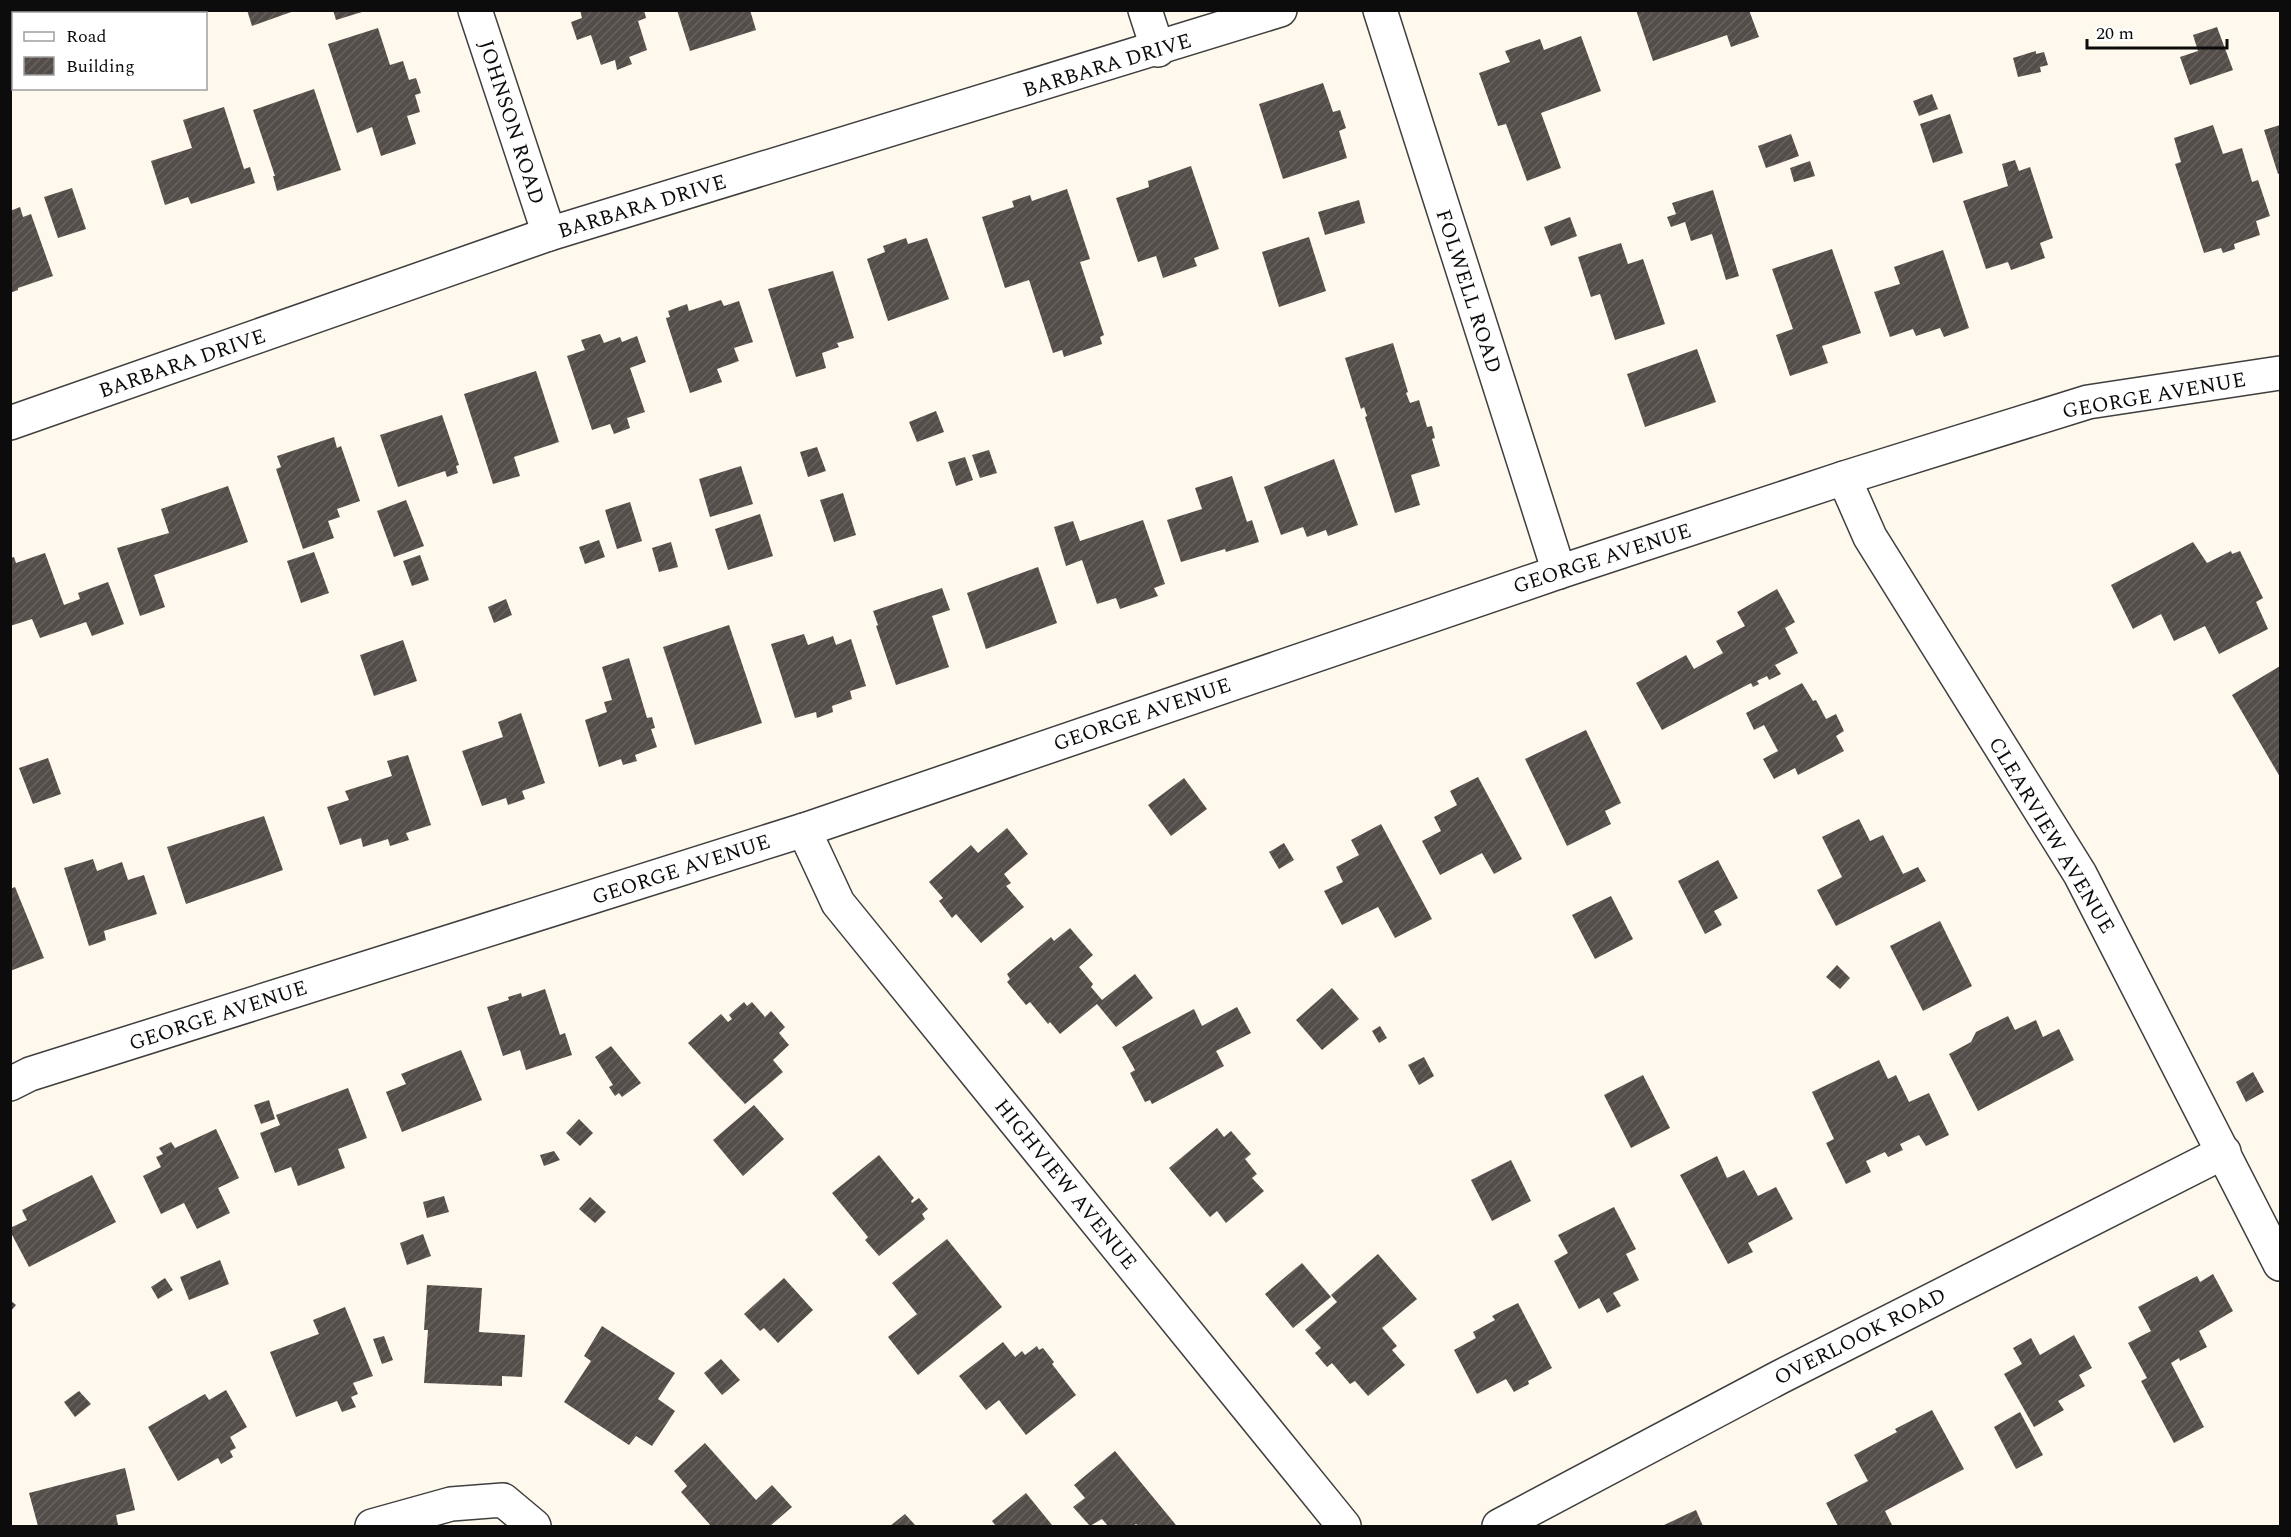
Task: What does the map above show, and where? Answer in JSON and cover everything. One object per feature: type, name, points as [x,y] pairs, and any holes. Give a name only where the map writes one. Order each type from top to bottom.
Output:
[{"type":"street","name":"JOHNSON ROAD","points":[[475,10],[549,234]]},
{"type":"street","points":[[1145,10],[1158,50]]},
{"type":"street","name":"BARBARA DRIVE","points":[[10,423],[549,234],[1158,50],[1280,10]]},
{"type":"street","name":"FOLWELL ROAD","points":[[1380,10],[1559,572]]},
{"type":"street","name":"GEORGE AVENUE","points":[[10,1084],[30,1074],[804,830],[1559,572],[1844,478],[2088,402],[2280,373]]},
{"type":"street","name":"CLEARVIEW AVENUE","points":[[1844,478],[1869,537],[2080,874],[2280,1264]]},
{"type":"street","name":"HIGHVIEW AVENUE","points":[[804,830],[838,903],[1344,1527]]},
{"type":"street","name":"OVERLOOK ROAD","points":[[1499,1527],[1780,1377],[2224,1152]]},
{"type":"street","points":[[372,1527],[451,1504],[503,1500],[534,1527]]},
{"type":"building","points":[[247,10],[294,10],[294,11],[252,26]]},
{"type":"building","points":[[333,10],[361,10],[362,12],[336,20]]},
{"type":"building","points":[[580,10],[644,10],[646,18],[638,21],[647,50],[629,57],[632,64],[617,70],[615,60],[601,65],[591,35],[577,40],[571,22],[582,18]]},
{"type":"building","points":[[677,10],[750,10],[756,30],[690,51]]},
{"type":"building","points":[[1636,10],[1749,10],[1759,37],[1731,47],[1727,35],[1653,61]]},
{"type":"building","points":[[2217,27],[2233,70],[2190,85],[2180,57],[2198,51],[2193,35]]},
{"type":"building","points":[[378,28],[390,65],[403,61],[409,80],[416,78],[421,93],[415,95],[420,112],[407,116],[416,144],[381,156],[372,127],[357,133],[328,44]]},
{"type":"building","points":[[1581,36],[1601,91],[1541,113],[1561,168],[1527,181],[1506,124],[1498,126],[1479,73],[1510,62],[1505,51],[1540,39],[1544,50]]},
{"type":"building","points":[[2036,51],[2036,54],[2044,52],[2048,65],[2040,67],[2041,72],[2018,77],[2013,58]]},
{"type":"building","points":[[1323,83],[1333,112],[1340,110],[1346,128],[1339,131],[1347,158],[1283,179],[1259,104]]},
{"type":"building","points":[[314,89],[341,170],[277,191],[273,176],[275,176],[253,110]]},
{"type":"building","points":[[1932,94],[1938,109],[1919,116],[1913,101]]},
{"type":"building","points":[[224,107],[244,169],[250,167],[255,183],[191,204],[188,197],[165,205],[151,161],[192,148],[183,120]]},
{"type":"building","points":[[1950,114],[1963,153],[1933,163],[1920,124]]},
{"type":"building","points":[[2213,125],[2223,154],[2242,148],[2252,182],[2258,180],[2270,216],[2256,221],[2260,235],[2234,244],[2235,249],[2223,253],[2221,248],[2204,253],[2175,164],[2181,162],[2174,138]]},
{"type":"building","points":[[2280,125],[2280,173],[2278,174],[2264,130]]},
{"type":"building","points":[[1791,134],[1799,156],[1766,168],[1758,146]]},
{"type":"building","points":[[2015,160],[2019,171],[2030,167],[2053,238],[2040,243],[2045,258],[2011,270],[2008,262],[1986,269],[1963,201],[2008,186],[2002,164]]},
{"type":"building","points":[[1810,161],[1815,176],[1794,182],[1790,168]]},
{"type":"building","points":[[1191,166],[1219,249],[1194,258],[1197,266],[1163,278],[1156,256],[1138,262],[1116,198],[1149,187],[1148,181]]},
{"type":"building","points":[[72,188],[86,229],[58,238],[44,197]]},
{"type":"building","points":[[1067,189],[1090,259],[1080,262],[1104,335],[1100,337],[1102,344],[1064,357],[1062,350],[1053,353],[1029,280],[1005,288],[982,217],[1014,207],[1012,201],[1030,195],[1032,201]]},
{"type":"building","points":[[1713,190],[1739,276],[1726,280],[1712,234],[1691,241],[1685,222],[1671,227],[1667,217],[1676,214],[1672,203]]},
{"type":"building","points":[[1359,200],[1365,223],[1325,235],[1318,212]]},
{"type":"building","points":[[20,207],[23,217],[31,214],[53,276],[10,293],[10,211]]},
{"type":"building","points":[[1570,217],[1577,236],[1551,246],[1544,227]]},
{"type":"building","points":[[1309,237],[1326,291],[1279,307],[1262,252]]},
{"type":"building","points":[[906,238],[908,244],[927,238],[949,299],[888,321],[867,259],[885,252],[883,246]]},
{"type":"building","points":[[1621,243],[1628,264],[1643,259],[1665,324],[1615,340],[1600,294],[1591,297],[1578,257]]},
{"type":"building","points":[[1832,249],[1861,333],[1822,346],[1828,363],[1790,376],[1776,335],[1793,329],[1772,269]]},
{"type":"building","points":[[1943,250],[1969,328],[1944,337],[1940,328],[1916,336],[1913,329],[1890,337],[1874,292],[1900,284],[1894,267]]},
{"type":"building","points":[[833,271],[854,338],[837,343],[839,347],[822,353],[826,368],[796,377],[768,289]]},
{"type":"building","points":[[721,300],[724,306],[739,301],[753,342],[734,348],[739,361],[717,369],[722,382],[690,393],[667,322],[666,318],[670,317],[668,311],[687,304],[689,311]]},
{"type":"building","points":[[600,334],[604,343],[620,337],[622,342],[637,336],[646,362],[630,368],[645,412],[627,418],[630,428],[614,434],[610,424],[592,430],[567,356],[585,350],[581,340]]},
{"type":"building","points":[[1393,343],[1410,403],[1419,400],[1427,427],[1432,426],[1435,438],[1432,439],[1440,466],[1411,475],[1420,505],[1395,513],[1365,417],[1367,416],[1364,407],[1361,409],[1345,358]]},
{"type":"building","points":[[1697,349],[1716,402],[1645,427],[1627,374]]},
{"type":"building","points":[[536,371],[559,442],[514,457],[520,476],[493,484],[464,394]]},
{"type":"building","points":[[936,411],[944,432],[917,442],[909,422]]},
{"type":"building","points":[[442,415],[459,465],[456,466],[458,473],[447,477],[445,471],[398,487],[380,435]]},
{"type":"building","points":[[334,437],[337,448],[341,446],[360,501],[337,509],[340,517],[328,521],[334,538],[303,549],[276,469],[281,467],[277,456]]},
{"type":"building","points":[[817,447],[826,471],[808,477],[800,452]]},
{"type":"building","points":[[989,450],[997,473],[980,478],[972,455]]},
{"type":"building","points":[[965,457],[973,480],[956,486],[948,462]]},
{"type":"building","points":[[1334,459],[1358,525],[1328,536],[1326,530],[1307,537],[1303,527],[1281,535],[1264,487]]},
{"type":"building","points":[[741,466],[753,504],[710,517],[699,479]]},
{"type":"building","points":[[1232,476],[1247,522],[1252,520],[1259,542],[1181,562],[1167,520],[1202,509],[1195,488]]},
{"type":"building","points":[[228,486],[248,542],[154,575],[165,607],[140,616],[117,548],[169,533],[161,509]]},
{"type":"building","points":[[843,493],[856,535],[834,542],[820,500]]},
{"type":"building","points":[[406,500],[424,546],[394,557],[377,511]]},
{"type":"building","points":[[630,502],[642,541],[617,549],[605,510]]},
{"type":"building","points":[[760,514],[773,556],[728,570],[715,529]]},
{"type":"building","points":[[1143,520],[1165,584],[1154,588],[1158,596],[1120,609],[1116,598],[1097,604],[1082,560],[1066,566],[1054,527],[1073,521],[1080,541]]},
{"type":"building","points":[[599,540],[605,557],[585,564],[579,547]]},
{"type":"building","points":[[671,542],[678,567],[659,572],[652,548]]},
{"type":"building","points":[[2193,542],[2207,563],[2231,551],[2232,554],[2240,551],[2263,598],[2256,602],[2268,629],[2219,654],[2205,626],[2174,641],[2161,614],[2133,629],[2111,585]]},
{"type":"building","points":[[314,552],[329,593],[301,603],[287,561]]},
{"type":"building","points":[[45,553],[64,605],[80,599],[78,593],[108,582],[124,624],[92,636],[86,622],[40,638],[32,619],[10,626],[10,558],[14,557],[16,563]]},
{"type":"building","points":[[420,555],[429,580],[412,586],[403,561]]},
{"type":"building","points":[[1038,567],[1057,623],[986,649],[967,593]]},
{"type":"building","points":[[942,588],[950,610],[932,616],[949,667],[896,685],[873,611]]},
{"type":"building","points":[[1777,589],[1795,622],[1785,628],[1798,653],[1775,665],[1781,674],[1769,680],[1767,676],[1757,681],[1759,684],[1753,687],[1751,683],[1662,730],[1636,683],[1686,655],[1694,669],[1723,653],[1716,641],[1745,626],[1737,612]]},
{"type":"building","points":[[506,599],[512,615],[494,623],[488,607]]},
{"type":"building","points":[[729,625],[762,723],[695,745],[663,647]]},
{"type":"building","points":[[804,634],[808,645],[833,636],[836,645],[851,639],[866,686],[850,691],[852,699],[832,706],[833,712],[817,718],[816,712],[795,718],[771,644]]},
{"type":"building","points":[[403,640],[417,681],[374,696],[360,655]]},
{"type":"building","points":[[629,658],[647,718],[652,717],[655,728],[651,729],[657,747],[635,755],[637,761],[623,765],[621,759],[599,767],[585,720],[607,712],[604,702],[612,700],[602,667]]},
{"type":"building","points":[[2280,666],[2280,777],[2232,695]]},
{"type":"building","points":[[1802,683],[1813,701],[1816,700],[1826,719],[1836,714],[1844,731],[1836,736],[1844,751],[1798,775],[1795,768],[1774,779],[1763,759],[1778,751],[1764,725],[1754,730],[1746,713]]},
{"type":"building","points":[[521,713],[545,783],[522,791],[525,799],[508,805],[506,798],[482,806],[462,751],[503,737],[498,722]]},
{"type":"building","points":[[1586,730],[1621,803],[1605,811],[1611,824],[1567,846],[1525,759]]},
{"type":"building","points":[[408,755],[431,825],[406,833],[409,840],[390,846],[388,839],[363,847],[361,838],[340,845],[327,807],[349,800],[345,791],[392,776],[387,761]]},
{"type":"building","points":[[48,758],[61,794],[33,804],[19,768]]},
{"type":"building","points":[[1478,777],[1522,859],[1494,874],[1482,853],[1440,875],[1422,841],[1441,831],[1434,817],[1457,805],[1450,791]]},
{"type":"building","points":[[1184,778],[1207,809],[1171,836],[1148,805]]},
{"type":"building","points":[[264,816],[283,870],[186,904],[167,847]]},
{"type":"building","points":[[1859,819],[1870,841],[1883,835],[1903,874],[1918,867],[1926,881],[1836,926],[1817,890],[1842,877],[1822,837]]},
{"type":"building","points":[[1381,824],[1432,919],[1395,938],[1378,907],[1342,925],[1324,891],[1343,882],[1336,867],[1359,855],[1351,840]]},
{"type":"building","points":[[1007,828],[1028,854],[1004,874],[1011,883],[1006,886],[1024,907],[981,943],[956,914],[952,918],[939,901],[943,898],[929,882],[971,845],[978,853]]},
{"type":"building","points":[[1284,843],[1294,860],[1279,869],[1269,852]]},
{"type":"building","points":[[93,859],[97,871],[122,862],[128,880],[144,875],[157,914],[104,931],[106,940],[89,946],[64,868]]},
{"type":"building","points":[[1718,860],[1738,898],[1714,911],[1722,925],[1705,934],[1678,881]]},
{"type":"building","points":[[15,887],[44,958],[10,971],[10,889]]},
{"type":"building","points":[[1611,896],[1633,939],[1595,959],[1572,915]]},
{"type":"building","points":[[1940,921],[1972,986],[1923,1011],[1890,946]]},
{"type":"building","points":[[1070,928],[1093,955],[1079,967],[1102,1000],[1135,974],[1153,998],[1116,1027],[1097,1004],[1060,1034],[1050,1022],[1048,1024],[1030,1002],[1026,1005],[1007,982],[1010,979],[1007,974],[1051,937],[1054,941]]},
{"type":"building","points":[[1837,965],[1850,978],[1840,989],[1826,977]]},
{"type":"building","points":[[1332,988],[1359,1019],[1322,1050],[1296,1020]]},
{"type":"building","points":[[545,989],[560,1035],[565,1033],[572,1055],[526,1070],[520,1050],[503,1056],[487,1007],[509,1000],[508,997],[521,993],[522,997]]},
{"type":"building","points":[[744,1002],[747,1006],[752,1002],[765,1017],[771,1011],[785,1027],[779,1033],[789,1045],[773,1060],[783,1072],[745,1104],[688,1043],[721,1014],[728,1022],[732,1019],[729,1015]]},
{"type":"building","points":[[1237,1007],[1251,1033],[1216,1051],[1224,1066],[1152,1104],[1150,1100],[1145,1102],[1130,1073],[1135,1070],[1122,1047],[1194,1009],[1202,1026]]},
{"type":"building","points":[[2008,1016],[2015,1030],[2036,1020],[2043,1037],[2059,1029],[2074,1060],[1978,1111],[1949,1054],[1971,1042],[1976,1032]]},
{"type":"building","points":[[1380,1026],[1387,1038],[1379,1043],[1372,1031]]},
{"type":"building","points":[[611,1046],[641,1083],[622,1097],[619,1093],[615,1096],[609,1087],[613,1085],[595,1057]]},
{"type":"building","points":[[461,1050],[482,1100],[402,1132],[386,1092],[406,1084],[401,1074]]},
{"type":"building","points":[[1424,1057],[1434,1076],[1419,1085],[1408,1065]]},
{"type":"building","points":[[1879,1060],[1888,1079],[1896,1075],[1909,1102],[1929,1093],[1949,1135],[1926,1146],[1919,1135],[1900,1144],[1903,1150],[1888,1157],[1885,1152],[1866,1161],[1871,1172],[1846,1184],[1826,1143],[1834,1139],[1812,1092]]},
{"type":"building","points":[[2253,1072],[2264,1092],[2246,1102],[2236,1082]]},
{"type":"building","points":[[1643,1075],[1670,1128],[1631,1148],[1604,1095]]},
{"type":"building","points":[[348,1088],[367,1138],[338,1149],[345,1168],[298,1186],[291,1167],[275,1173],[260,1133],[280,1125],[276,1115]]},
{"type":"building","points":[[269,1100],[275,1119],[261,1124],[254,1105]]},
{"type":"building","points":[[754,1105],[784,1139],[743,1176],[713,1140]]},
{"type":"building","points":[[579,1119],[593,1133],[580,1146],[566,1133]]},
{"type":"building","points":[[1217,1128],[1224,1137],[1231,1131],[1251,1154],[1245,1159],[1257,1174],[1252,1178],[1264,1191],[1226,1223],[1217,1211],[1210,1217],[1169,1168]]},
{"type":"building","points":[[216,1129],[239,1178],[218,1188],[230,1213],[197,1229],[184,1203],[161,1214],[143,1176],[161,1167],[156,1157],[163,1154],[159,1148],[171,1142],[175,1148]]},
{"type":"building","points":[[554,1151],[560,1160],[544,1166],[540,1155]]},
{"type":"building","points":[[879,1155],[914,1198],[912,1203],[919,1198],[928,1209],[922,1214],[925,1219],[879,1256],[865,1240],[868,1237],[832,1193]]},
{"type":"building","points":[[1717,1156],[1727,1178],[1744,1170],[1758,1196],[1776,1187],[1793,1219],[1748,1243],[1753,1252],[1728,1264],[1680,1175]]},
{"type":"building","points":[[1511,1160],[1531,1201],[1492,1221],[1471,1180]]},
{"type":"building","points":[[92,1175],[116,1222],[29,1267],[10,1231],[10,1228],[27,1220],[22,1210]]},
{"type":"building","points":[[444,1196],[449,1212],[427,1218],[423,1202]]},
{"type":"building","points":[[590,1197],[606,1212],[595,1223],[579,1209]]},
{"type":"building","points":[[1614,1207],[1636,1249],[1626,1254],[1639,1280],[1613,1293],[1621,1306],[1607,1313],[1599,1298],[1579,1309],[1554,1261],[1568,1253],[1558,1235]]},
{"type":"building","points":[[423,1234],[431,1256],[407,1265],[400,1243]]},
{"type":"building","points":[[947,1239],[1002,1307],[918,1375],[888,1337],[917,1314],[892,1283]]},
{"type":"building","points":[[1378,1254],[1417,1299],[1382,1328],[1397,1346],[1392,1350],[1405,1365],[1368,1396],[1355,1381],[1350,1384],[1332,1363],[1327,1367],[1315,1353],[1321,1348],[1305,1330],[1337,1302],[1331,1295]]},
{"type":"building","points":[[220,1260],[229,1284],[189,1300],[180,1277]]},
{"type":"building","points":[[1302,1263],[1331,1297],[1293,1328],[1265,1294]]},
{"type":"building","points":[[2213,1274],[2233,1311],[2199,1331],[2207,1347],[2180,1361],[2179,1358],[2171,1363],[2204,1427],[2174,1443],[2141,1381],[2147,1378],[2128,1343],[2151,1331],[2138,1307],[2197,1276],[2200,1282]]},
{"type":"building","points":[[165,1278],[173,1290],[158,1299],[151,1287]]},
{"type":"building","points":[[784,1278],[813,1310],[778,1343],[764,1328],[760,1331],[744,1314]]},
{"type":"building","points":[[427,1285],[482,1288],[479,1332],[525,1335],[522,1377],[502,1376],[502,1386],[424,1383],[428,1330],[424,1330]]},
{"type":"building","points":[[10,1300],[16,1305],[10,1312]]},
{"type":"building","points":[[1518,1303],[1552,1368],[1528,1381],[1529,1384],[1514,1392],[1506,1379],[1477,1394],[1454,1350],[1476,1338],[1473,1332],[1495,1320],[1492,1316]]},
{"type":"building","points":[[345,1307],[373,1376],[353,1383],[358,1394],[351,1397],[356,1407],[342,1412],[337,1401],[296,1417],[270,1352],[319,1334],[313,1320]]},
{"type":"building","points":[[602,1326],[675,1373],[658,1399],[675,1411],[652,1446],[636,1436],[629,1445],[564,1402],[591,1361],[584,1356]]},
{"type":"building","points":[[2074,1335],[2092,1368],[2079,1375],[2085,1386],[2058,1401],[2064,1410],[2034,1427],[2004,1374],[2022,1364],[2013,1348],[2031,1338],[2040,1355]]},
{"type":"building","points":[[384,1336],[393,1360],[382,1364],[373,1339]]},
{"type":"building","points":[[1003,1342],[1015,1357],[1022,1351],[1025,1355],[1037,1346],[1039,1350],[1043,1348],[1054,1362],[1052,1364],[1076,1395],[1026,1435],[999,1400],[986,1410],[959,1376]]},
{"type":"building","points":[[721,1359],[740,1380],[722,1395],[704,1373]]},
{"type":"building","points":[[226,1390],[247,1427],[230,1437],[236,1448],[230,1451],[233,1457],[221,1464],[218,1458],[178,1481],[148,1427],[205,1394],[209,1400]]},
{"type":"building","points":[[79,1391],[91,1404],[75,1417],[64,1402]]},
{"type":"building","points":[[1932,1410],[1964,1469],[1885,1511],[1892,1525],[1890,1526],[1838,1526],[1826,1503],[1868,1481],[1854,1455],[1897,1432],[1895,1429]]},
{"type":"building","points":[[2020,1412],[2043,1455],[2016,1469],[1994,1427]]},
{"type":"building","points":[[705,1443],[756,1500],[772,1485],[792,1507],[770,1526],[711,1526],[681,1492],[687,1486],[674,1471]]},
{"type":"building","points":[[1115,1451],[1176,1525],[1108,1526],[1102,1519],[1090,1526],[1073,1507],[1085,1498],[1074,1485]]},
{"type":"building","points":[[125,1468],[135,1510],[116,1515],[118,1525],[38,1526],[29,1493]]},
{"type":"building","points":[[1026,1493],[1052,1525],[996,1526],[992,1521]]},
{"type":"building","points":[[1696,1510],[1703,1526],[1662,1526]]},
{"type":"building","points":[[905,1514],[916,1526],[890,1526]]}]
